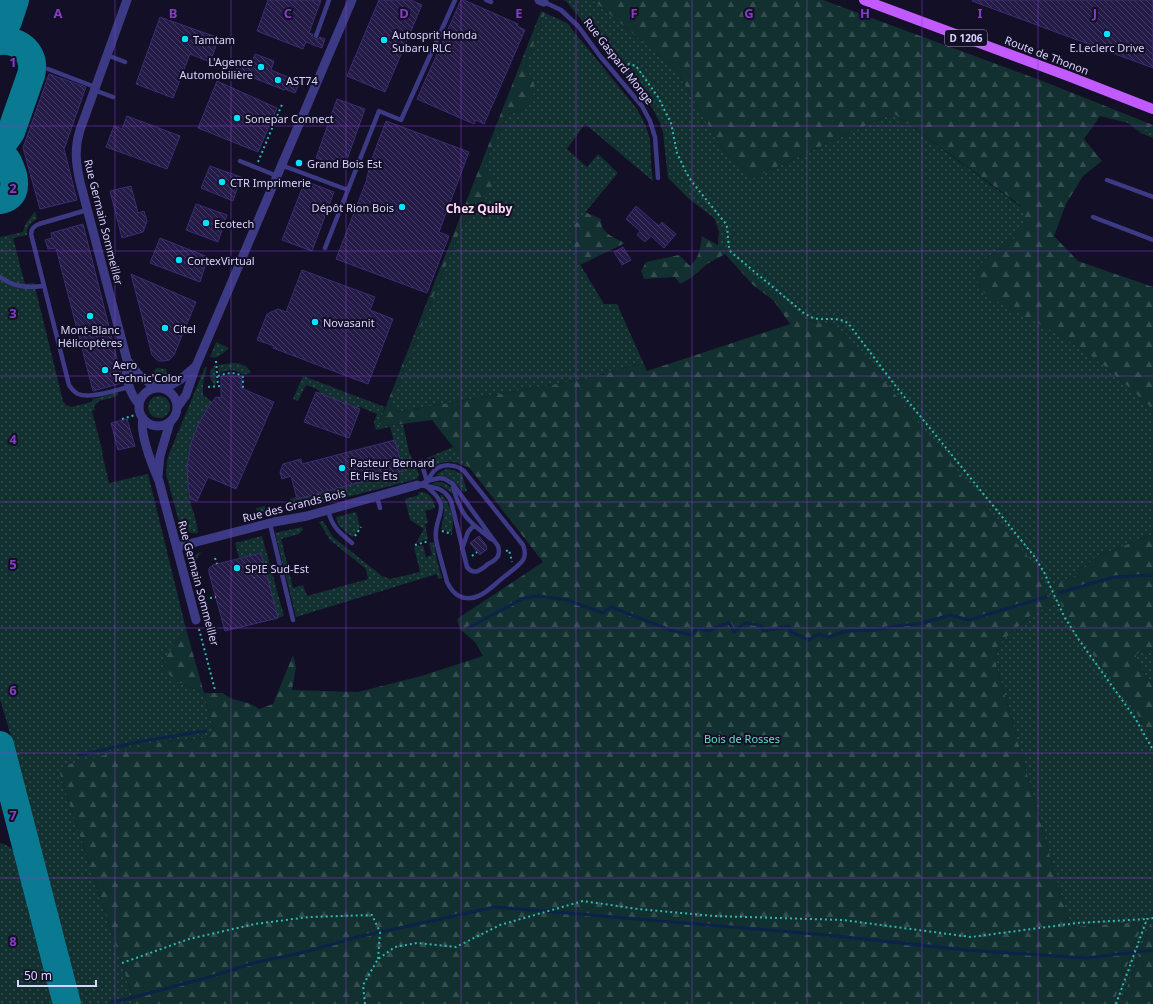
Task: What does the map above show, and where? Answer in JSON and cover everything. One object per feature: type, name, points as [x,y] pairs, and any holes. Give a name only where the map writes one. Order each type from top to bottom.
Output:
[{"type":"main road","name":"Route de Thonon","points":[[864,0],[1153,109]]},
{"type":"street","name":"Rue Germain Sommeiller","points":[[127,0],[80,130],[76,149],[76,164],[127,360],[125,388],[139,404],[142,416],[142,429],[151,461],[159,481],[196,620]]},
{"type":"street","name":"Rue Germain Sommeiller","points":[[159,481],[158,469],[160,456],[170,422],[176,413],[178,406],[186,395],[196,366],[352,0]]},
{"type":"street","name":"Rue Germain Sommeiller","points":[[127,360],[138,374],[147,381],[160,388],[168,390],[174,395],[178,406]]},
{"type":"street","name":"Rue Germain Sommeiller","points":[[139,404],[144,394],[150,390],[160,388],[181,378],[196,366]]},
{"type":"street","points":[[142,416],[148,423],[156,426],[163,426],[170,422]]},
{"type":"street","name":"Rue des Grands Bois","points":[[177,547],[328,510],[423,484]]},
{"type":"lane","points":[[316,36],[330,0]]},
{"type":"lane","points":[[325,248],[379,111],[401,120],[455,0]]},
{"type":"lane","name":"Rue Gaspard Monge","points":[[541,1],[557,7],[578,26],[600,56],[642,106],[650,121],[656,145],[658,178]]},
{"type":"lane","points":[[107,55],[125,62]]},
{"type":"lane","points":[[48,69],[113,97]]},
{"type":"lane","points":[[240,161],[277,176]]},
{"type":"lane","points":[[282,165],[348,190]]},
{"type":"lane","points":[[1107,180],[1153,197]]},
{"type":"lane","points":[[87,210],[34,226],[31,234],[69,385],[79,394],[89,395],[125,388]]},
{"type":"lane","points":[[1092,217],[1153,240]]},
{"type":"lane","points":[[0,277],[6,281],[24,287],[43,286]]},
{"type":"lane","points":[[121,396],[125,388]]},
{"type":"lane","points":[[420,461],[423,484],[439,498],[441,515],[436,529],[436,539],[448,584],[453,591],[464,598],[474,598],[481,595],[523,561],[525,555],[523,545],[461,468],[451,465],[440,467],[434,471],[423,484]]},
{"type":"lane","points":[[440,478],[445,479],[452,484],[495,543],[499,550],[498,557],[478,571],[471,571],[466,567],[450,498],[439,489],[423,484],[440,478]]},
{"type":"lane","points":[[452,484],[459,506],[468,520],[495,543]]},
{"type":"lane","points":[[377,497],[380,508]]},
{"type":"lane","points":[[328,510],[330,519],[335,528],[352,543]]},
{"type":"lane","points":[[270,524],[293,620]]},
{"type":"lane","points":[[462,550],[468,532],[474,525]]},
{"type":"path","points":[[612,70],[624,64],[636,66],[658,97],[671,123],[677,153],[686,172],[692,182],[726,224],[729,250],[805,314],[813,318],[833,318],[848,323],[894,384],[1034,556],[1044,572],[1065,618],[1135,718],[1153,750]]},
{"type":"path","points":[[256,167],[283,102]]},
{"type":"path","points":[[208,386],[220,386],[216,361]]},
{"type":"path","points":[[218,376],[230,372],[241,375],[243,377],[243,390]]},
{"type":"path","points":[[122,419],[142,416]]},
{"type":"path","points":[[356,535],[361,527]]},
{"type":"path","points":[[444,532],[452,534]]},
{"type":"path","points":[[415,545],[436,539]]},
{"type":"path","points":[[510,552],[511,556]]},
{"type":"path","points":[[215,558],[217,564]]},
{"type":"path","points":[[252,573],[254,578]]},
{"type":"path","points":[[210,598],[216,597]]},
{"type":"path","name":"Rue Germain Sommeiller","points":[[196,620],[215,690]]},
{"type":"path","points":[[365,1004],[363,985],[378,959],[395,947],[417,943],[456,947],[500,925],[583,901],[638,909],[714,916],[843,920],[971,937],[1077,923],[1153,918]]},
{"type":"path","points":[[122,963],[189,939],[255,924],[309,917],[372,915],[380,932],[378,959]]},
{"type":"path","points":[[1116,1004],[1147,919]]},
{"type":"green space","points":[[563,0],[593,0],[676,70],[721,147],[753,178],[893,113],[1020,206],[1026,219],[1015,238],[983,261],[1046,327],[1079,347],[1107,368],[1153,409],[1153,534],[1096,557],[1077,575],[1067,580],[1096,659],[1128,699],[1153,741],[1153,922],[1151,922],[1121,1004],[1113,1004],[1143,922],[1070,927],[995,660],[997,651],[1002,641],[1030,616],[1051,604],[1036,567],[832,325],[803,319],[718,246],[719,231],[714,218],[689,199],[668,178],[663,133],[653,109],[566,1]]},
{"type":"green space","points":[[593,0],[823,0],[1040,80],[1153,125],[1141,133],[1128,123],[1100,116],[1084,139],[1102,161],[1083,176],[1066,204],[1054,236],[1078,261],[1153,287],[1153,409],[1107,368],[1079,347],[1046,327],[1005,307],[979,289],[976,272],[983,261],[1015,238],[1025,219],[1020,205],[893,113],[753,178],[721,147],[676,70]]},
{"type":"green space","name":"Bois de Rosses","points":[[541,11],[545,13],[525,67],[534,82],[534,93],[522,110],[507,115],[485,163],[494,181],[484,201],[463,223],[393,397],[393,405],[397,412],[591,378],[637,364],[647,371],[790,324],[774,301],[753,285],[725,254],[707,264],[691,278],[680,284],[675,277],[644,279],[641,271],[646,262],[679,255],[690,266],[698,256],[702,236],[719,246],[803,319],[832,325],[845,333],[1036,567],[1052,604],[1030,616],[1002,641],[997,651],[995,660],[1070,927],[1143,922],[1113,1004],[132,1004],[131,992],[60,774],[61,768],[66,765],[153,743],[206,738],[214,731],[204,693],[223,693],[229,698],[251,704],[259,709],[273,704],[293,655],[296,667],[292,690],[358,692],[421,676],[483,656],[475,642],[460,629],[457,619],[543,562],[432,420],[387,426],[379,424]]},
{"type":"green space","points":[[545,13],[567,23],[637,109],[645,124],[650,139],[653,181],[585,124],[567,149],[587,167],[598,154],[618,173],[572,228],[578,261],[604,304],[617,304],[647,371],[637,364],[591,378],[397,412],[393,405],[393,397],[463,223],[484,201],[485,163],[507,115],[522,110],[534,82],[525,67]]},
{"type":"green space","points":[[1153,125],[1153,138],[1141,133]]},
{"type":"green space","points":[[35,211],[37,219],[29,225],[27,235],[13,238],[25,284],[34,283],[63,401],[66,405],[71,407],[92,402],[93,399],[118,392],[118,395],[115,397],[99,401],[94,406],[95,410],[92,411],[109,483],[148,474],[186,629],[166,657],[176,681],[204,693],[214,731],[206,738],[153,743],[60,774],[131,992],[132,1004],[79,1004],[0,699],[0,237],[23,232],[25,225]]},
{"type":"green space","points":[[585,212],[601,219],[601,224],[608,234],[625,243],[580,265],[569,236],[572,228]]},
{"type":"green space","points":[[216,342],[229,348],[223,354],[210,357]]},
{"type":"green space","points":[[233,363],[244,365],[251,373],[243,375],[237,371],[231,370],[219,374],[218,365]]},
{"type":"green space","points":[[215,365],[216,385],[214,385],[211,380],[210,371]]},
{"type":"green space","points":[[205,367],[207,367],[203,384],[203,395],[212,402],[199,423],[194,435],[188,471],[189,496],[196,519],[198,533],[195,533],[185,529],[179,522],[166,474],[169,454]]},
{"type":"green space","points":[[156,368],[166,369],[167,376],[153,374]]},
{"type":"green space","points":[[303,376],[385,407],[379,424],[387,426],[403,424],[409,452],[419,475],[417,479],[293,511],[290,499],[296,497],[297,499],[403,471],[390,427],[376,430],[374,422],[377,414],[319,393],[319,390],[306,385],[298,401],[293,399]]},
{"type":"green space","points":[[159,396],[167,399],[170,407],[167,415],[159,418],[151,415],[148,407],[151,399]]},
{"type":"green space","points":[[453,447],[470,468],[452,462],[438,464],[433,467],[428,466],[426,463],[427,458]]},
{"type":"green space","points":[[448,469],[463,475],[467,491],[463,492],[448,477],[435,475]]},
{"type":"green space","points":[[437,482],[446,484],[453,492],[451,493],[447,489],[431,484]]},
{"type":"green space","points":[[418,492],[428,494],[435,508],[425,511],[428,523],[425,524],[428,539],[416,543],[424,529],[410,520],[405,499],[419,495]]},
{"type":"green space","points":[[440,495],[442,495],[448,504],[451,512],[453,519],[452,533],[441,529],[444,512]]},
{"type":"green space","points":[[265,506],[265,515],[258,517],[256,508]]},
{"type":"green space","points":[[356,512],[360,527],[352,537],[339,526],[336,517]]},
{"type":"green space","points":[[323,521],[333,537],[382,576],[390,579],[420,572],[414,547],[423,545],[426,557],[432,555],[429,543],[434,542],[442,578],[438,579],[437,574],[296,617],[275,533],[302,527],[303,530],[299,534],[281,539],[293,588],[303,585],[307,596],[368,579],[366,569],[330,540],[319,522]]},
{"type":"green space","points":[[1153,534],[1153,649],[1138,653],[1136,655],[1136,659],[1153,688],[1153,741],[1128,699],[1096,659],[1068,617],[1054,589],[1054,586],[1077,575],[1096,557]]},
{"type":"green space","points":[[262,536],[284,616],[278,618],[261,553],[239,558],[235,543]]},
{"type":"green space","points":[[201,552],[196,560],[194,568],[198,570],[198,572],[192,573],[192,560],[195,555]]},
{"type":"green space","points":[[203,596],[206,609],[202,612],[199,597]]},
{"type":"green space","points":[[186,629],[204,693],[176,681],[165,670],[166,657]]},
{"type":"green space","points":[[1153,649],[1153,688],[1136,659],[1136,655],[1138,653]]},
{"type":"green space","points":[[0,843],[7,845],[13,850],[22,870],[55,1004],[0,1004]]},
{"type":"green space","points":[[1151,922],[1153,922],[1153,1004],[1121,1004]]},
{"type":"building","points":[[268,0],[321,0],[309,33],[313,34],[312,37],[314,39],[318,39],[320,37],[325,39],[322,48],[306,42],[303,49],[257,31]]},
{"type":"building","name":"Autosprit Honda Subaru RLC","points":[[379,0],[411,0],[422,5],[385,92],[347,76]]},
{"type":"building","points":[[461,0],[518,24],[517,26],[525,30],[484,124],[476,120],[474,124],[417,99]]},
{"type":"building","name":"E.Leclerc Drive","points":[[1153,0],[1153,68],[972,1]]},
{"type":"building","points":[[160,17],[219,38],[210,62],[190,54],[173,98],[136,84]]},
{"type":"building","points":[[255,54],[274,61],[271,70],[300,82],[295,93],[236,71],[240,59],[252,63]]},
{"type":"building","points":[[49,74],[86,87],[64,149],[77,200],[40,209],[23,148]]},
{"type":"building","name":"Sonepar Connect","points":[[217,81],[277,108],[258,152],[198,128]]},
{"type":"building","points":[[337,99],[365,109],[344,168],[316,158]]},
{"type":"building","points":[[127,116],[180,136],[167,169],[106,147],[114,126],[122,129]]},
{"type":"building","name":"Dépôt Rion Bois","points":[[386,121],[469,152],[439,232],[449,236],[427,293],[336,259],[366,182],[371,161]]},
{"type":"building","name":"CTR Imprimerie","points":[[210,166],[241,177],[233,201],[201,188]]},
{"type":"building","points":[[305,181],[334,192],[312,251],[282,240]]},
{"type":"building","points":[[131,186],[138,213],[144,211],[147,221],[143,232],[122,238],[110,191]]},
{"type":"building","name":"Ecotech","points":[[196,204],[227,215],[218,242],[186,230]]},
{"type":"building","points":[[636,206],[659,226],[662,222],[676,234],[664,248],[651,236],[645,242],[637,235],[640,231],[626,219]]},
{"type":"building","name":"Mont-Blanc Hélicoptères","points":[[83,224],[122,383],[93,391],[56,248],[48,249],[45,240],[52,238],[51,233]]},
{"type":"building","name":"CortexVirtual","points":[[160,238],[208,257],[200,282],[150,263]]},
{"type":"building","points":[[623,247],[631,260],[622,265],[614,252]]},
{"type":"building","name":"Novasanit","points":[[302,270],[375,297],[370,310],[393,319],[368,384],[273,348],[274,346],[257,340],[267,314],[278,309],[286,312]]},
{"type":"building","name":"Citel","points":[[131,274],[196,302],[174,355],[169,360],[159,361],[152,355]]},
{"type":"building","points":[[221,376],[242,376],[241,388],[274,402],[236,489],[208,477],[197,501],[190,499],[188,485],[187,468],[191,443],[198,425],[208,407],[216,397],[221,398]]},
{"type":"building","points":[[316,392],[360,409],[349,438],[304,422]]},
{"type":"building","points":[[127,419],[135,446],[118,450],[111,423]]},
{"type":"building","name":"Pasteur Bernard Et Fils Ets","points":[[395,440],[403,471],[297,499],[291,476],[282,479],[280,472],[283,464],[301,459],[302,464]]},
{"type":"building","points":[[479,536],[486,545],[487,549],[480,555],[470,543]]},
{"type":"building","points":[[261,553],[278,618],[225,631],[209,573],[209,568],[213,565]]},
{"type":"waterway","points":[[1059,593],[1114,577],[1153,575]]},
{"type":"waterway","points":[[468,628],[524,598],[539,596],[567,600],[603,613],[611,607],[670,630],[692,635],[697,628],[709,631],[729,622],[734,632],[745,623],[760,625],[764,631],[789,626],[791,632],[809,640],[818,634],[828,637],[847,631],[875,630],[919,624],[950,615],[969,620],[1046,597]]},
{"type":"waterway","points":[[79,755],[143,741],[205,731]]},
{"type":"waterway","points":[[111,1002],[213,976],[253,963],[301,953],[358,937],[495,907],[826,935],[967,950],[1086,958],[1153,950]]},
{"type":"taxiway","points":[[0,31],[8,21],[15,0]]},
{"type":"taxiway","points":[[0,41],[7,41],[20,46],[25,50],[32,61],[31,75],[11,132],[0,145]]},
{"type":"taxiway","points":[[0,153],[7,160],[10,166],[14,184],[11,194],[5,199],[0,200]]},
{"type":"taxiway","points":[[0,745],[67,1004]]},
{"type":"place","name":"E.Leclerc Drive","points":[[1107,34]]},
{"type":"place","name":"Tamtam","points":[[185,39]]},
{"type":"place","name":"Autosprit Honda Subaru RLC","points":[[384,40]]},
{"type":"place","name":"L'Agence Automobilière","points":[[261,67]]},
{"type":"place","name":"AST74","points":[[278,80]]},
{"type":"place","name":"Sonepar Connect","points":[[237,118]]},
{"type":"place","name":"Grand Bois Est","points":[[299,163]]},
{"type":"place","name":"CTR Imprimerie","points":[[222,182]]},
{"type":"place","name":"Dépôt Rion Bois","points":[[402,207]]},
{"type":"place","name":"Ecotech","points":[[206,223]]},
{"type":"place","name":"CortexVirtual","points":[[179,260]]},
{"type":"place","name":"Mont-Blanc Hélicoptères","points":[[90,316]]},
{"type":"place","name":"Novasanit","points":[[315,322]]},
{"type":"place","name":"Citel","points":[[165,328]]},
{"type":"place","name":"Aero Technic'Color","points":[[105,370]]},
{"type":"place","name":"Pasteur Bernard Et Fils Ets","points":[[342,468]]},
{"type":"place","name":"SPIE Sud-Est","points":[[237,568]]},
{"type":"district","name":"Chez Quiby","points":[[479,208]]}]
